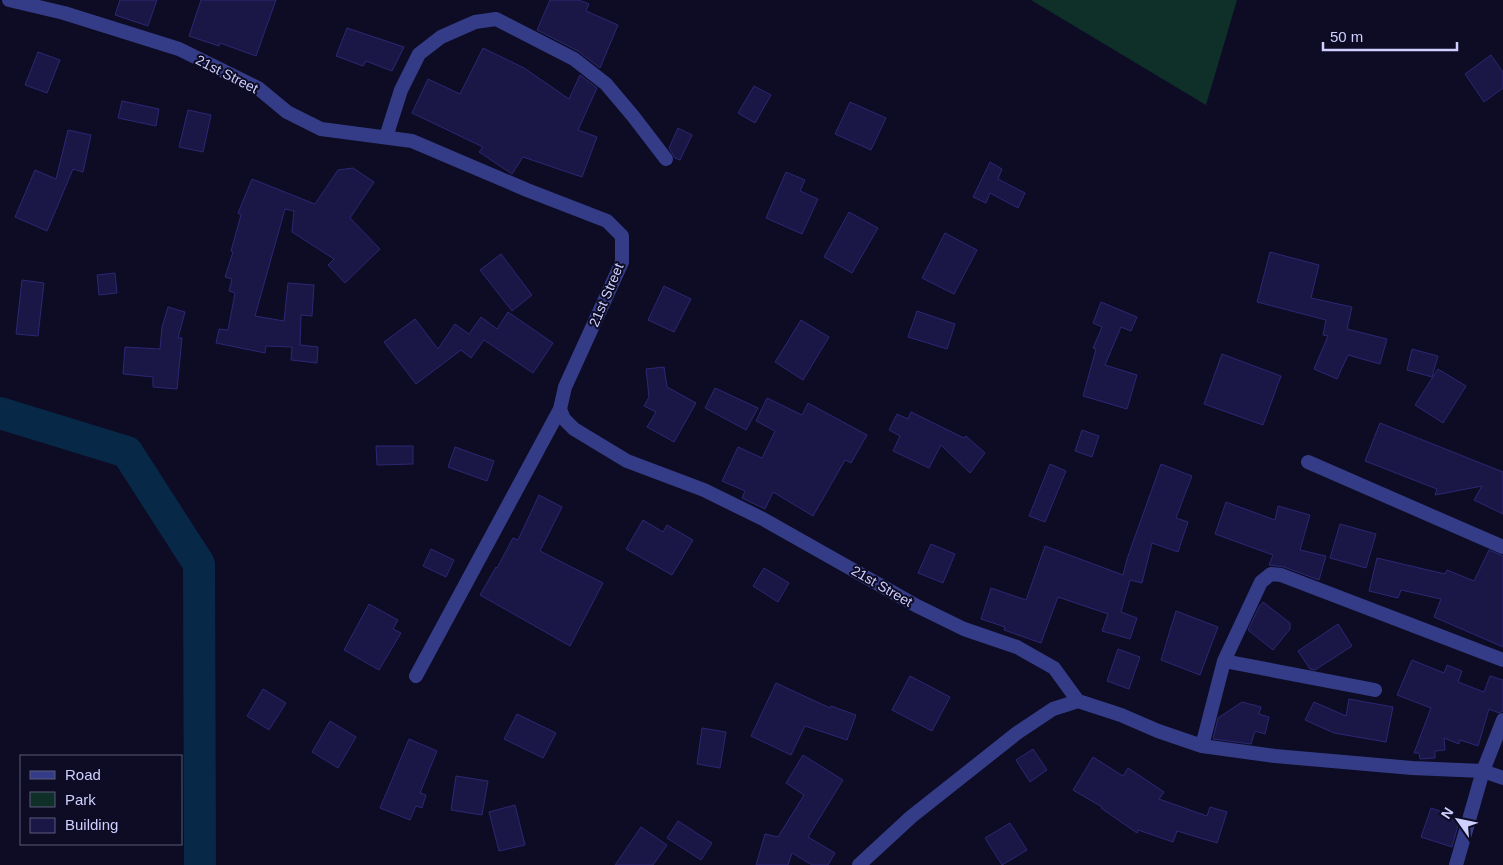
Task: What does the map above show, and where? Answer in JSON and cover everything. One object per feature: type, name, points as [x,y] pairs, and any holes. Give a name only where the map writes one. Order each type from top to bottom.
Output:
[{"type":"street","name":"21st Street","points":[[9,0],[64,13],[179,50],[258,88],[287,112],[321,129],[412,141],[606,221],[622,236],[622,262],[565,387],[560,409],[564,419],[574,429],[628,461],[704,490],[763,519],[917,606],[964,629],[1025,652],[1054,668],[1078,701]]},
{"type":"street","points":[[386,137],[401,90],[419,54],[442,37],[475,22],[496,19],[574,59],[606,84],[666,159]]},
{"type":"street","points":[[416,676],[560,409]]},
{"type":"street","points":[[1308,462],[1503,547]]},
{"type":"street","points":[[1202,746],[1224,661],[1261,582],[1271,574],[1281,575],[1503,660]]},
{"type":"street","points":[[1224,661],[1375,690]]},
{"type":"street","points":[[859,865],[911,817],[1018,733],[1053,709],[1078,701],[1202,746],[1275,756],[1412,768],[1483,771],[1503,778]]},
{"type":"street","points":[[1456,865],[1483,771],[1503,720]]},
{"type":"green space","points":[[1031,0],[1237,0],[1206,105]]},
{"type":"building","points":[[120,0],[157,0],[148,26],[115,15]]},
{"type":"building","points":[[201,0],[276,0],[256,56],[220,43],[219,46],[189,36]]},
{"type":"building","points":[[550,0],[579,0],[589,4],[586,11],[618,25],[600,68],[578,51],[537,30]]},
{"type":"building","points":[[347,28],[404,47],[392,71],[366,61],[363,66],[336,56]]},
{"type":"building","points":[[483,48],[524,68],[569,99],[580,75],[597,88],[578,130],[597,137],[582,177],[523,157],[512,174],[479,152],[483,147],[412,113],[428,79],[460,94]]},
{"type":"building","points":[[38,52],[60,60],[47,93],[25,85]]},
{"type":"building","points":[[1491,55],[1503,72],[1503,88],[1484,102],[1465,74]]},
{"type":"building","points":[[754,86],[771,95],[755,123],[738,113]]},
{"type":"building","points":[[122,101],[159,109],[156,126],[118,118]]},
{"type":"building","points":[[850,102],[886,118],[871,150],[835,134]]},
{"type":"building","points":[[188,110],[211,115],[203,152],[179,147]]},
{"type":"building","points":[[678,128],[692,135],[680,160],[675,158],[669,148]]},
{"type":"building","points":[[68,130],[91,135],[83,172],[73,169],[47,231],[15,217],[35,170],[56,179]]},
{"type":"building","points":[[990,162],[1002,169],[998,179],[1025,193],[1018,208],[990,193],[986,203],[973,197]]},
{"type":"building","points":[[353,168],[374,182],[350,218],[380,249],[345,283],[328,265],[334,259],[292,232],[294,211],[285,209],[255,316],[284,321],[288,283],[314,285],[312,316],[301,315],[300,345],[318,347],[317,363],[291,360],[292,347],[266,346],[265,353],[216,343],[219,329],[228,330],[235,293],[229,291],[232,279],[225,277],[241,215],[238,213],[252,179],[315,204],[338,170]]},
{"type":"building","points":[[786,172],[805,180],[800,191],[818,199],[802,234],[766,218]]},
{"type":"building","points":[[849,212],[878,228],[852,273],[824,257]]},
{"type":"building","points":[[945,233],[977,250],[954,294],[922,278]]},
{"type":"building","points":[[1270,252],[1319,265],[1311,298],[1352,307],[1347,329],[1387,339],[1380,364],[1348,355],[1337,379],[1314,369],[1328,336],[1323,335],[1326,320],[1257,302]]},
{"type":"building","points":[[501,254],[532,295],[512,311],[480,270]]},
{"type":"building","points":[[115,273],[117,293],[99,295],[97,275]]},
{"type":"building","points":[[22,280],[44,283],[38,336],[16,334]]},
{"type":"building","points":[[664,286],[691,299],[674,332],[648,320]]},
{"type":"building","points":[[1101,302],[1137,317],[1131,331],[1121,327],[1105,365],[1137,375],[1127,409],[1083,396],[1096,349],[1093,348],[1102,327],[1093,323]]},
{"type":"building","points":[[168,307],[185,312],[178,338],[182,338],[177,389],[153,387],[153,377],[123,374],[125,347],[160,349],[162,327]]},
{"type":"building","points":[[917,311],[955,324],[947,349],[908,337]]},
{"type":"building","points":[[508,312],[553,343],[533,373],[484,340],[471,358],[461,350],[416,384],[384,342],[415,319],[438,349],[455,324],[469,334],[481,317],[497,329]]},
{"type":"building","points":[[801,320],[829,337],[803,380],[775,362]]},
{"type":"building","points":[[1412,349],[1438,356],[1432,377],[1407,370]]},
{"type":"building","points":[[1222,354],[1281,376],[1263,425],[1204,404]]},
{"type":"building","points":[[664,367],[667,387],[696,403],[674,442],[647,427],[656,412],[644,406],[649,397],[646,369]]},
{"type":"building","points":[[1438,369],[1466,386],[1443,423],[1415,405]]},
{"type":"building","points":[[715,388],[758,408],[746,430],[705,408]]},
{"type":"building","points":[[767,398],[802,415],[808,403],[867,435],[851,463],[845,460],[813,516],[773,492],[765,509],[742,498],[745,491],[722,481],[738,447],[762,458],[775,431],[756,421]]},
{"type":"building","points":[[911,412],[964,438],[966,436],[985,453],[970,473],[941,445],[929,468],[893,451],[900,436],[889,430],[897,414],[908,419]]},
{"type":"building","points":[[1380,423],[1503,472],[1503,514],[1474,500],[1482,486],[1435,495],[1437,489],[1365,461]]},
{"type":"building","points":[[1082,430],[1099,436],[1092,457],[1075,451]]},
{"type":"building","points":[[376,446],[413,446],[413,464],[377,465]]},
{"type":"building","points":[[455,447],[494,461],[487,481],[448,467]]},
{"type":"building","points":[[1050,464],[1066,471],[1045,522],[1029,516]]},
{"type":"building","points":[[1161,464],[1192,476],[1176,518],[1188,522],[1178,552],[1152,543],[1142,583],[1130,580],[1121,612],[1137,618],[1130,639],[1102,631],[1108,614],[1058,597],[1041,643],[1004,630],[1005,627],[981,619],[991,588],[1026,600],[1045,546],[1123,575]]},
{"type":"building","points":[[539,495],[562,507],[540,551],[603,583],[570,646],[480,595],[513,538],[518,540]]},
{"type":"building","points":[[1226,502],[1275,520],[1278,506],[1310,515],[1300,550],[1326,556],[1319,580],[1284,567],[1269,565],[1273,555],[1215,534]]},
{"type":"building","points":[[643,520],[663,532],[667,525],[693,540],[672,575],[626,549]]},
{"type":"building","points":[[1340,524],[1376,534],[1366,568],[1330,558]]},
{"type":"building","points":[[931,544],[955,554],[943,583],[918,573]]},
{"type":"building","points":[[431,549],[454,560],[446,577],[423,566]]},
{"type":"building","points":[[1489,550],[1503,556],[1503,647],[1434,617],[1441,599],[1401,590],[1398,598],[1369,591],[1377,558],[1445,574],[1447,570],[1474,581]]},
{"type":"building","points":[[764,568],[789,583],[778,602],[753,586]]},
{"type":"building","points":[[1263,602],[1290,623],[1290,629],[1273,650],[1248,630]]},
{"type":"building","points":[[369,604],[398,620],[393,629],[401,633],[379,670],[344,650]]},
{"type":"building","points":[[1176,611],[1218,627],[1200,675],[1161,660]]},
{"type":"building","points":[[1338,624],[1352,646],[1315,670],[1310,669],[1298,651]]},
{"type":"building","points":[[1118,649],[1140,657],[1129,689],[1107,681]]},
{"type":"building","points":[[1412,660],[1444,673],[1447,665],[1462,671],[1458,682],[1484,692],[1490,676],[1503,680],[1503,711],[1499,713],[1489,709],[1478,746],[1460,740],[1459,744],[1444,738],[1445,750],[1435,751],[1435,758],[1420,759],[1419,753],[1414,753],[1431,708],[1397,695]]},
{"type":"building","points":[[910,676],[950,697],[932,731],[892,710]]},
{"type":"building","points":[[776,683],[830,708],[831,706],[856,715],[847,740],[805,726],[791,755],[751,736]]},
{"type":"building","points":[[263,689],[286,703],[269,730],[247,716]]},
{"type":"building","points":[[1349,699],[1393,707],[1386,742],[1334,733],[1305,720],[1314,702],[1346,716]]},
{"type":"building","points":[[1242,702],[1261,707],[1259,714],[1269,717],[1265,734],[1255,731],[1251,744],[1213,739],[1218,718]]},
{"type":"building","points":[[517,714],[556,733],[543,758],[504,739]]},
{"type":"building","points":[[330,721],[356,737],[338,768],[312,752]]},
{"type":"building","points":[[702,728],[726,732],[720,768],[697,764]]},
{"type":"building","points":[[409,739],[437,751],[420,793],[426,795],[422,808],[416,806],[410,820],[380,808]]},
{"type":"building","points":[[1033,749],[1047,770],[1030,782],[1016,760]]},
{"type":"building","points":[[803,755],[843,780],[808,837],[835,853],[828,865],[812,865],[792,853],[788,865],[756,865],[765,834],[778,837],[804,795],[786,783]]},
{"type":"building","points":[[1093,757],[1123,776],[1128,768],[1164,792],[1159,799],[1207,816],[1210,807],[1227,812],[1217,843],[1177,831],[1173,842],[1138,830],[1137,833],[1102,807],[1073,790]]},
{"type":"building","points":[[456,776],[488,781],[482,815],[451,810]]},
{"type":"building","points":[[515,805],[525,845],[499,851],[489,812]]},
{"type":"building","points":[[1431,808],[1460,818],[1452,847],[1421,837]]},
{"type":"building","points":[[678,821],[712,843],[701,860],[667,838]]},
{"type":"building","points":[[1010,823],[1027,850],[1002,865],[985,838]]},
{"type":"building","points":[[641,827],[667,845],[653,865],[615,865]]},
{"type":"waterway","points":[[0,413],[127,452],[199,564],[200,865]]}]
